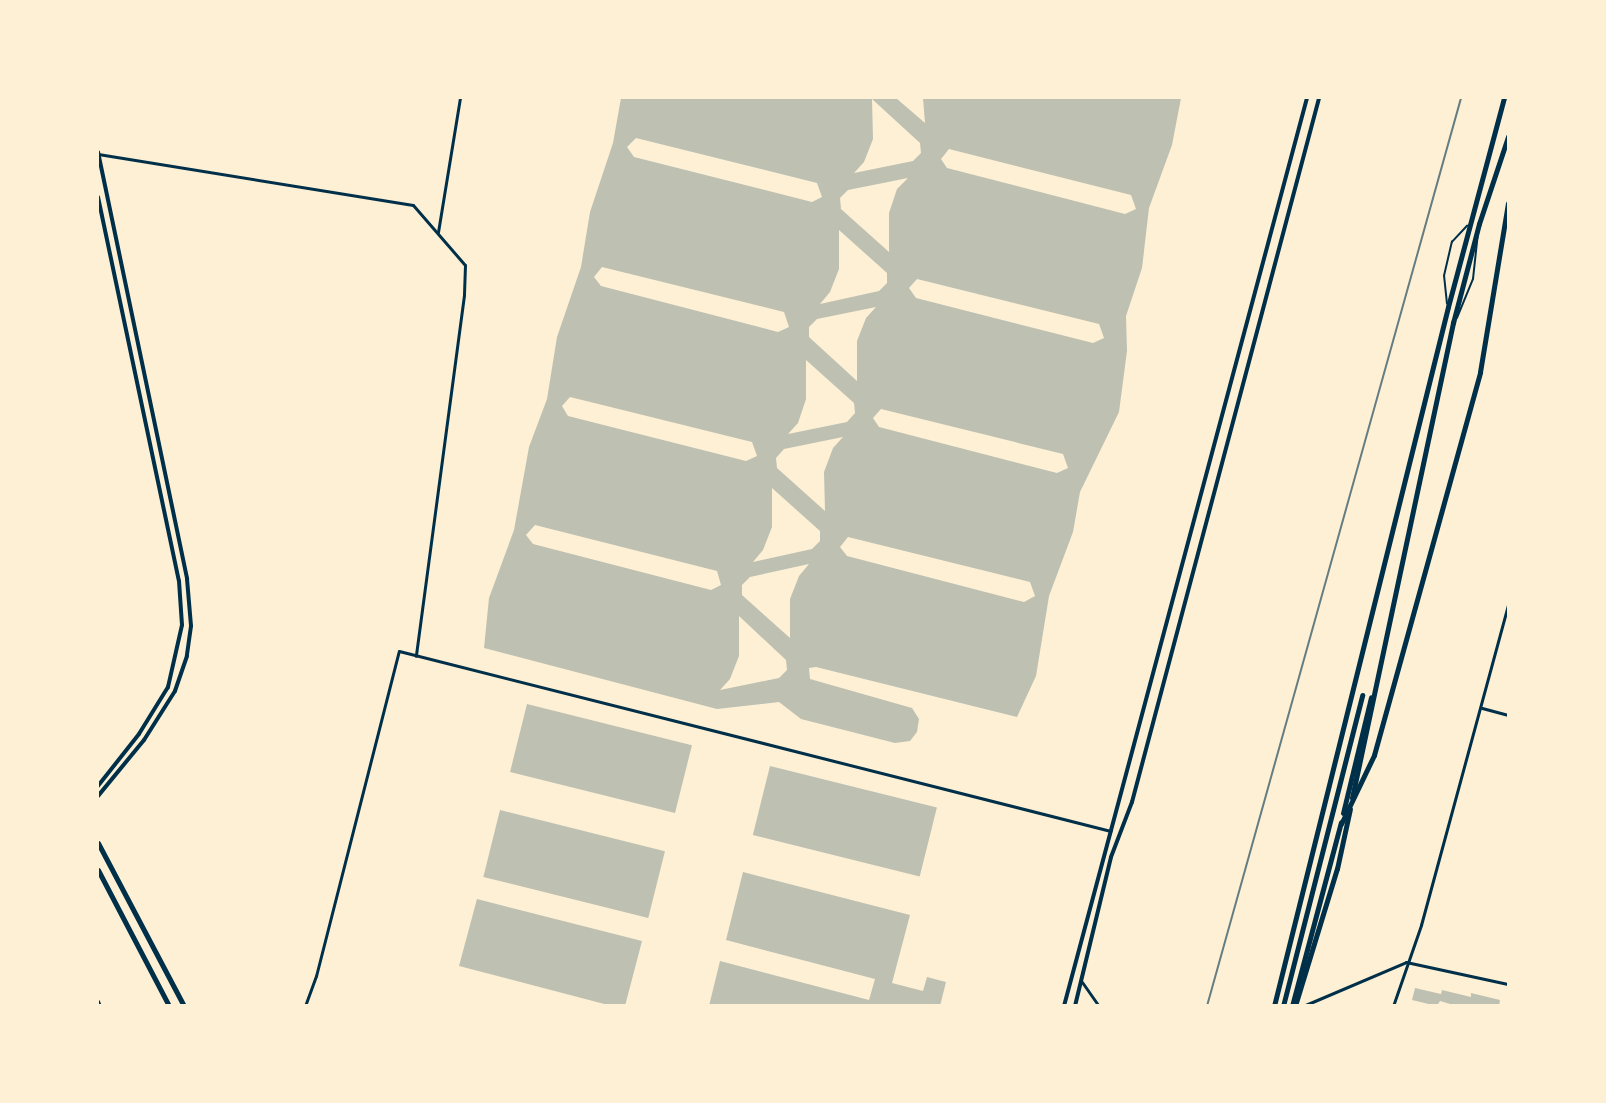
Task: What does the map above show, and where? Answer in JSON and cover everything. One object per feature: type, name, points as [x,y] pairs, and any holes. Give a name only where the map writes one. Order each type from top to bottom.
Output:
[{"type":"main road","points":[[1274,1005],[1448,307],[1504,98]]},
{"type":"main road","points":[[1294,1005],[1337,869],[1453,323],[1479,224],[1509,137]]},
{"type":"main road","points":[[1341,824],[1374,755],[1480,372],[1509,203]]},
{"type":"main road","points":[[1283,1005],[1362,695]]},
{"type":"main road","points":[[1294,1005],[1371,697]]},
{"type":"main road","points":[[98,843],[184,1005]]},
{"type":"main road","points":[[98,870],[169,1005]]},
{"type":"street","points":[[438,232],[460,98]]},
{"type":"street","points":[[1064,1005],[1307,98]]},
{"type":"street","points":[[1075,1005],[1111,857],[1132,802],[1319,98]]},
{"type":"street","points":[[98,796],[144,740],[175,691],[187,656],[190,626],[187,579],[98,153],[413,205],[465,265],[464,295],[416,656]]},
{"type":"street","points":[[98,197],[178,581],[182,625],[168,687],[139,734],[98,786]]},
{"type":"street","points":[[1394,1005],[1406,962],[1421,926],[1509,604]]},
{"type":"street","points":[[305,1005],[316,976],[399,651],[1111,831]]},
{"type":"street","points":[[1482,708],[1509,715]]},
{"type":"street","points":[[1303,1005],[1406,962],[1509,984]]},
{"type":"street","points":[[1082,982],[1099,1005]]},
{"type":"street","points":[[98,1001],[100,1005]]},
{"type":"lane","points":[[1448,307],[1444,276],[1452,242],[1471,224]]},
{"type":"building","points":[[621,98],[896,98],[925,123],[923,98],[1181,98],[1172,145],[1149,208],[1142,268],[1126,316],[1127,351],[1119,412],[1080,492],[1073,532],[1049,596],[1036,676],[1017,717],[816,667],[809,668],[810,679],[912,708],[919,719],[917,732],[910,741],[895,743],[801,719],[779,702],[717,709],[484,648],[489,598],[514,530],[529,447],[547,399],[557,337],[581,267],[590,212],[613,143]],"holes":[[[872,99],[920,143],[921,153],[913,161],[854,173],[864,162],[873,139]],[[636,138],[817,183],[822,197],[812,202],[634,157],[627,147]],[[949,149],[1131,195],[1136,209],[1125,214],[947,168],[941,159]],[[908,178],[897,189],[889,213],[889,252],[841,209],[840,198],[848,190]],[[839,230],[887,273],[887,283],[879,291],[820,304],[830,292],[839,269]],[[602,267],[784,312],[789,327],[778,332],[601,286],[594,277]],[[917,279],[1099,324],[1104,338],[1093,343],[916,298],[909,288]],[[876,307],[866,318],[857,341],[857,381],[809,337],[809,327],[817,319]],[[806,360],[854,403],[855,413],[847,422],[788,434],[798,423],[806,399]],[[570,397],[752,442],[757,456],[746,461],[568,416],[562,406]],[[881,409],[1063,454],[1068,468],[1057,473],[879,427],[873,418]],[[843,437],[833,448],[824,472],[825,511],[777,468],[776,458],[784,449]],[[772,488],[820,531],[820,541],[812,549],[753,562],[763,550],[772,527]],[[535,525],[717,571],[721,585],[711,590],[533,544],[526,535]],[[848,537],[1030,582],[1035,596],[1024,602],[847,556],[840,547]],[[809,564],[799,576],[790,599],[790,638],[742,595],[742,585],[750,577]],[[739,616],[786,660],[787,670],[779,678],[720,690],[730,679],[739,656]]]},
{"type":"building","points":[[527,704],[692,745],[675,813],[510,772]]},
{"type":"building","points":[[770,766],[937,808],[920,877],[753,835]]},
{"type":"building","points":[[500,810],[665,851],[648,918],[483,877]]},
{"type":"building","points":[[743,872],[910,915],[892,983],[923,991],[927,977],[946,982],[940,1006],[709,1006],[720,961],[869,1000],[875,979],[726,940]]},
{"type":"building","points":[[477,899],[642,941],[625,1006],[612,1006],[459,966]]},
{"type":"building","points":[[1415,988],[1441,994],[1442,990],[1471,997],[1471,993],[1500,1000],[1499,1006],[1457,1006],[1440,1001],[1437,1006],[1412,1000]]},
{"type":"railway","points":[[1207,1006],[1461,98]]}]
